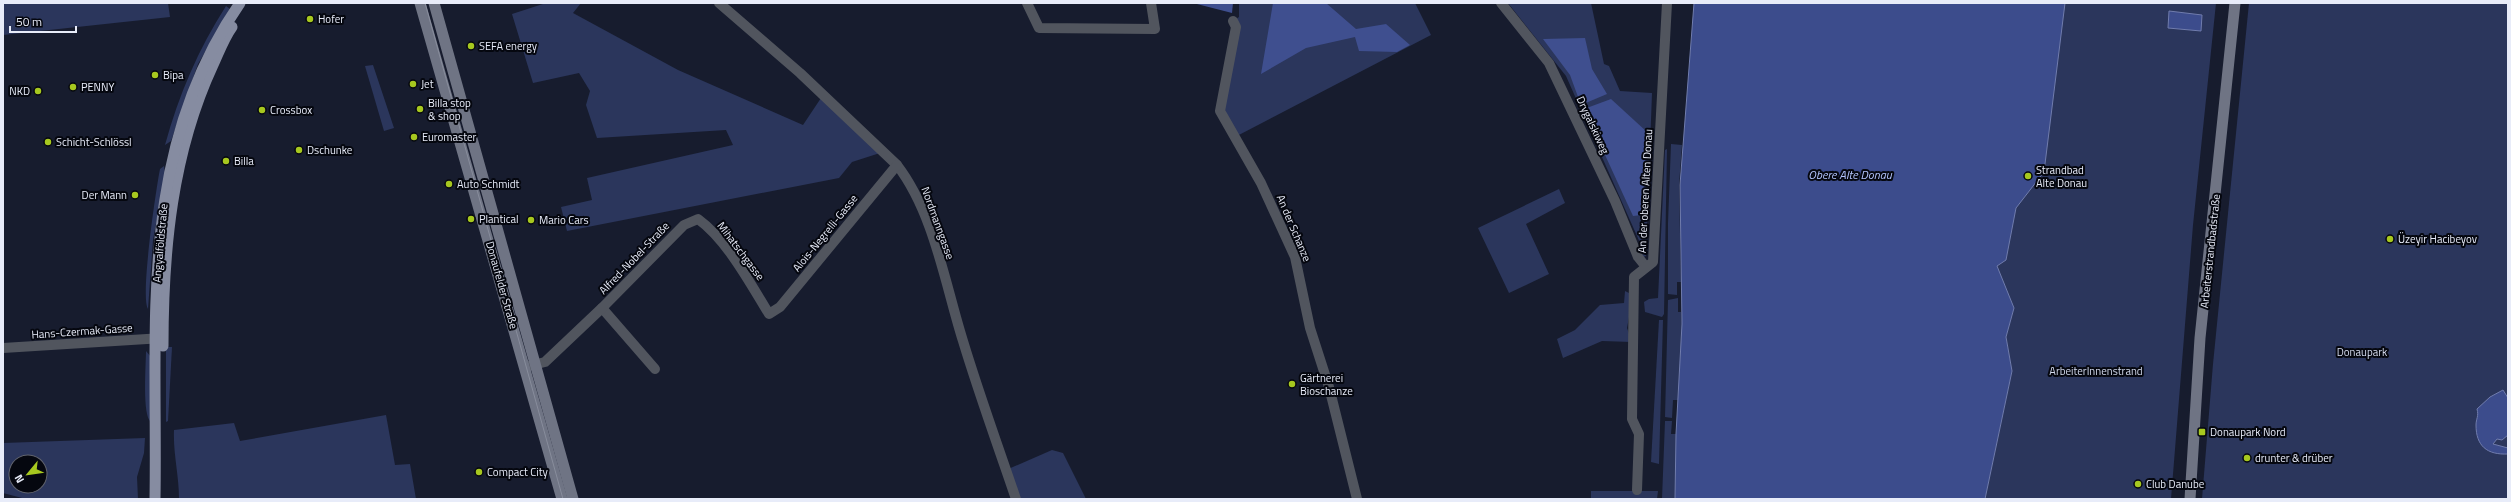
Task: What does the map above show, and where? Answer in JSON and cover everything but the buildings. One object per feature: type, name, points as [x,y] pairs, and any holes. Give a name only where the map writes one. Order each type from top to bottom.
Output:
[{"type":"main road","name":"Angyalföldstraße","points":[[155,499],[161,215],[181,120],[194,86],[220,31],[240,3]]},
{"type":"main road","name":"Angyalföldstraße","points":[[161,499],[159,339],[170,214],[182,150],[202,88],[228,32],[248,3]]},
{"type":"main road","name":"Donaufelder Straße","points":[[420,3],[530,366],[573,499]]},
{"type":"main road","name":"Donaufelder Straße","points":[[434,3],[530,366],[562,499]]},
{"type":"main road","name":"Arbeiterstrandbadstraße","points":[[2190,499],[2200,338],[2235,3]]},
{"type":"street","name":"Nordmanngasse","points":[[719,3],[800,73],[897,166],[909,181],[926,218],[970,363],[1016,499]]},
{"type":"street","points":[[1027,3],[1039,28],[1155,28],[1151,3]]},
{"type":"street","name":"Drygalskiweg","points":[[1501,3],[1549,63],[1609,187],[1638,257],[1646,267]]},
{"type":"street","name":"An der oberen Alten Donau","points":[[1637,490],[1639,434],[1632,419],[1634,277],[1653,262],[1667,3]]},
{"type":"street","name":"An der Schanze","points":[[1233,21],[1236,27],[1220,111],[1261,183],[1295,257],[1310,328],[1331,394],[1357,499]]},
{"type":"street","name":"Alois-Negrelli-Gasse","points":[[770,314],[780,307],[897,166]]},
{"type":"street","name":"Mihatschgasse","points":[[684,225],[698,219],[707,226],[741,268],[770,314]]},
{"type":"street","name":"Alfred-Nobel-Straße","points":[[530,366],[545,362],[602,308],[684,225]]},
{"type":"street","name":"Alfred-Nobel-Straße","points":[[602,308],[655,369]]},
{"type":"street","name":"Hans-Czermak-Gasse","points":[[3,348],[159,339]]},
{"type":"green space","points":[[3,3],[168,3],[170,17],[3,35]]},
{"type":"green space","points":[[546,3],[581,3],[573,13],[678,70],[803,125],[821,98],[880,153],[852,162],[839,178],[567,231],[561,207],[592,200],[587,178],[733,145],[726,130],[597,138],[586,105],[590,91],[579,73],[533,83],[512,14]]},
{"type":"green space","points":[[1239,3],[1415,3],[1431,35],[1235,137],[1219,94],[1233,21],[1239,17]]},
{"type":"green space","points":[[1508,3],[1591,3],[1604,64],[1609,66],[1620,91],[1652,93],[1646,256],[1643,257],[1640,252],[1641,245],[1566,76]]},
{"type":"green space","name":"Strandbad Alte Donau","points":[[1868,3],[2216,3],[2193,225],[2171,499],[1985,499],[2012,371],[2006,337],[2014,308]]},
{"type":"green space","name":"Donaupark","points":[[2249,3],[2508,3],[2508,499],[2202,499],[2213,364]]},
{"type":"green space","points":[[226,6],[230,9],[198,64],[171,141],[165,145],[176,108],[190,73]]},
{"type":"green space","points":[[373,65],[394,128],[384,131],[365,66]]},
{"type":"green space","points":[[1671,144],[1682,145],[1679,185],[1681,282],[1677,282],[1677,295],[1668,294],[1668,223]]},
{"type":"green space","points":[[1667,149],[1664,314],[1662,317],[1645,312],[1644,302],[1649,299],[1658,298],[1665,150]]},
{"type":"green space","points":[[164,166],[165,173],[153,240],[148,309],[146,300],[147,265],[155,198],[160,169]]},
{"type":"green space","points":[[1559,189],[1565,203],[1526,224],[1549,274],[1509,293],[1478,228]]},
{"type":"green space","points":[[1625,291],[1633,295],[1627,328],[1632,342],[1602,341],[1563,358],[1557,339],[1575,330],[1600,305],[1624,303]]},
{"type":"green space","points":[[1678,298],[1678,312],[1681,312],[1682,324],[1678,400],[1673,400],[1672,418],[1665,417],[1668,300]]},
{"type":"green space","points":[[1659,320],[1663,320],[1659,464],[1651,462]]},
{"type":"green space","points":[[166,347],[172,347],[168,421],[166,422]]},
{"type":"green space","points":[[146,351],[151,357],[151,422],[148,418],[145,400]]},
{"type":"green space","points":[[386,415],[395,465],[410,464],[416,499],[179,499],[174,448],[174,430],[234,423],[240,441]]},
{"type":"green space","points":[[1665,421],[1672,421],[1671,434],[1676,434],[1675,499],[1662,499]]},
{"type":"green space","points":[[145,438],[144,453],[137,477],[138,499],[26,499],[3,493],[3,443]]},
{"type":"green space","points":[[1052,450],[1063,453],[1086,499],[1018,499],[1006,470]]},
{"type":"green space","points":[[1591,491],[1658,491],[1657,499],[1591,499]]},
{"type":"shaded area","points":[[1193,3],[1233,3],[1232,13]]},
{"type":"shaded area","points":[[1273,3],[1326,3],[1356,29],[1386,24],[1410,45],[1397,52],[1359,51],[1355,37],[1306,48],[1261,74]]},
{"type":"shaded area","points":[[1585,38],[1592,69],[1607,94],[1581,105],[1570,75],[1543,39]]},
{"type":"shaded area","points":[[1611,99],[1647,132],[1642,215],[1633,216],[1584,109]]},
{"type":"water","name":"Obere Alte Donau","points":[[1694,3],[2065,3],[2044,172],[2016,208],[2006,260],[1997,266],[2014,308],[2006,337],[2012,371],[1985,499],[1675,499],[1676,434],[1682,324],[1680,185]]},
{"type":"water","points":[[2169,11],[2202,15],[2201,31],[2168,28]]},
{"type":"water","points":[[2503,390],[2508,398],[2508,435],[2502,440],[2497,439],[2493,444],[2508,448],[2508,454],[2494,453],[2484,448],[2478,439],[2476,423],[2478,414],[2477,409],[2490,397]]},
{"type":"tram line","points":[[425,3],[563,499]]},
{"type":"place","name":"Hofer","points":[[310,19]]},
{"type":"place","name":"SEFA energy","points":[[471,46]]},
{"type":"place","name":"Bipa","points":[[155,75]]},
{"type":"place","name":"Jet","points":[[413,84]]},
{"type":"place","name":"PENNY","points":[[73,87]]},
{"type":"place","name":"NKD","points":[[38,91]]},
{"type":"place","name":"Billa stop & shop","points":[[420,109]]},
{"type":"place","name":"Crossbox","points":[[262,110]]},
{"type":"place","name":"Euromaster","points":[[414,137]]},
{"type":"place","name":"Schicht-Schlössl","points":[[48,142]]},
{"type":"place","name":"Dschunke","points":[[299,150]]},
{"type":"place","name":"Billa","points":[[226,161]]},
{"type":"place","name":"Strandbad Alte Donau","points":[[2028,176]]},
{"type":"place","name":"Auto Schmidt","points":[[449,184]]},
{"type":"place","name":"Der Mann","points":[[135,195]]},
{"type":"place","name":"Plantical","points":[[471,219]]},
{"type":"place","name":"Mario Cars","points":[[531,220]]},
{"type":"place","name":"Üzeyir Hacibeyov","points":[[2390,239]]},
{"type":"place","name":"Gärtnerei Bioschanze","points":[[1292,384]]},
{"type":"place","name":"Donaupark Nord","points":[[2202,432]]},
{"type":"place","name":"drunter & drüber","points":[[2247,458]]},
{"type":"place","name":"Compact City","points":[[479,472]]},
{"type":"place","name":"Club Danube","points":[[2138,484]]},
{"type":"park label","name":"ArbeiterInnenstrand","points":[[2096,371]]}]
